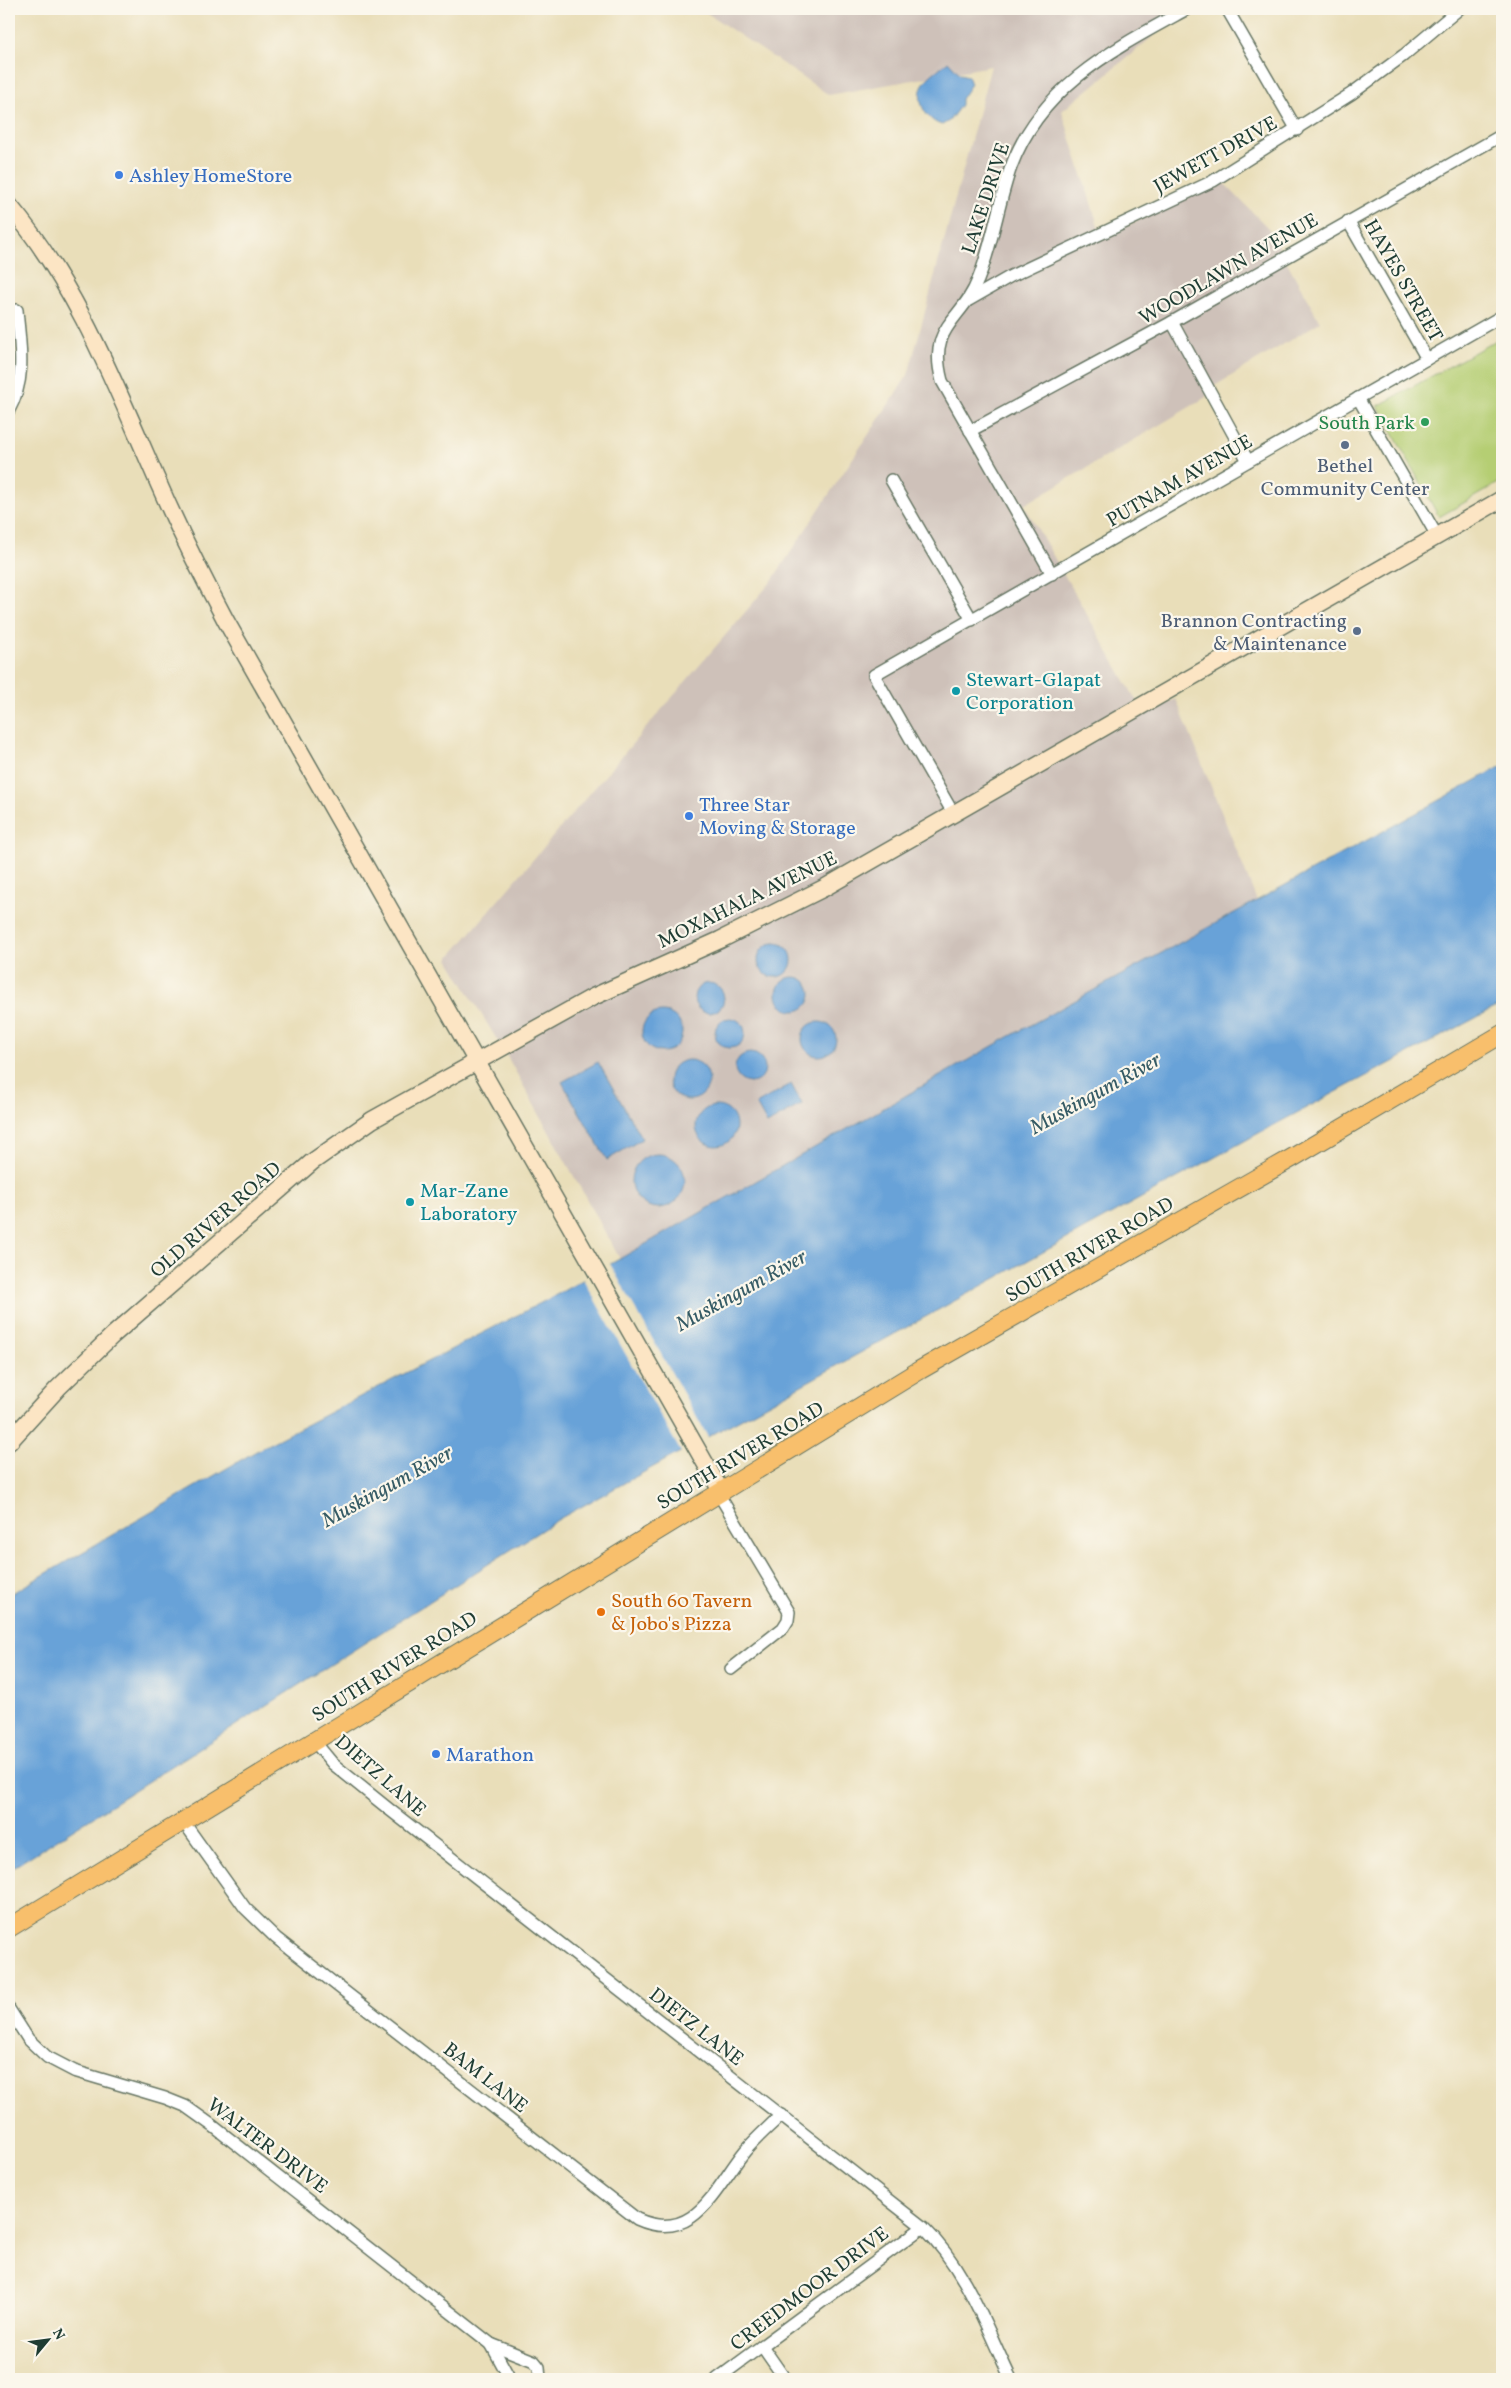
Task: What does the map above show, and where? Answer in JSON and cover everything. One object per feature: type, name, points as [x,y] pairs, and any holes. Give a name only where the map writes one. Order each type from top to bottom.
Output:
[{"type":"main road","points":[[9,205],[41,247],[67,288],[113,381],[191,554],[226,622],[577,1237],[720,1492]]},
{"type":"main road","name":"MOXAHALA AVENUE","points":[[476,1062],[593,997],[720,940],[824,888],[1502,499]]},
{"type":"main road","name":"SOUTH RIVER ROAD","points":[[9,1928],[920,1370],[1299,1154],[1502,1034]]},
{"type":"main road","name":"OLD RIVER ROAD","points":[[9,1442],[58,1388],[113,1335],[312,1162],[372,1120],[476,1062]]},
{"type":"street","name":"LAKE DRIVE","points":[[1052,574],[942,381],[938,367],[938,347],[943,332],[951,319],[969,300],[984,263],[1011,168],[1019,147],[1039,114],[1063,87],[1098,59],[1187,9]]},
{"type":"street","points":[[1227,9],[1297,130]]},
{"type":"street","name":"JEWETT DRIVE","points":[[969,300],[1020,272],[1213,181],[1297,130],[1351,94],[1404,55],[1459,9]]},
{"type":"street","name":"WOODLAWN AVENUE","points":[[970,431],[1172,322],[1502,135]]},
{"type":"street","name":"HAYES STREET","points":[[1348,221],[1427,359]]},
{"type":"street","points":[[9,410],[20,386],[21,361],[17,310]]},
{"type":"street","name":"PUTNAM AVENUE","points":[[953,813],[874,675],[1502,316]]},
{"type":"street","points":[[1172,322],[1248,461]]},
{"type":"street","points":[[9,362],[21,361]]},
{"type":"street","points":[[1358,398],[1437,536]]},
{"type":"street","points":[[891,480],[972,620]]},
{"type":"street","points":[[720,1492],[788,1612],[788,1620],[783,1628],[731,1669]]},
{"type":"street","name":"DIETZ LANE","points":[[314,1741],[333,1764],[390,1810],[923,2227],[952,2259],[965,2282],[1011,2379]]},
{"type":"street","name":"BAM LANE","points":[[183,1820],[245,1908],[276,1938],[637,2219],[662,2227],[671,2227],[687,2221],[704,2206],[751,2144],[781,2115]]},
{"type":"street","name":"WALTER DRIVE","points":[[9,2009],[28,2039],[47,2058],[74,2071],[165,2098],[185,2106],[492,2344],[534,2361],[539,2367],[540,2379]]},
{"type":"street","name":"CREEDMOOR DRIVE","points":[[717,2379],[923,2227]]},
{"type":"street","name":"WALTER DRIVE","points":[[492,2344],[510,2379]]},
{"type":"street","points":[[762,2346],[785,2379]]},
{"type":"shaded area","points":[[701,9],[1186,9],[1062,111],[1102,238],[1221,180],[1268,228],[1320,322],[1213,387],[1205,398],[1024,505],[1143,712],[1176,699],[1257,901],[1005,1039],[620,1259],[508,1058],[448,959],[771,582],[908,375],[991,66],[829,95]]},
{"type":"green space","points":[[1502,337],[1502,481],[1439,517],[1378,406]]},
{"type":"water","points":[[948,61],[960,74],[968,76],[971,84],[961,99],[961,105],[949,121],[942,125],[936,123],[927,114],[923,108],[920,96],[921,89],[926,80]]},
{"type":"water","name":"Muskingum River","points":[[1502,766],[1502,1004],[1259,1133],[559,1519],[9,1870],[9,1595],[265,1446],[558,1294],[1005,1039]]},
{"type":"water","points":[[775,943],[787,948],[792,960],[787,972],[775,977],[763,972],[758,960],[763,948]]},
{"type":"water","points":[[794,977],[806,982],[811,994],[806,1006],[794,1011],[782,1006],[777,994],[782,982]]},
{"type":"water","points":[[709,983],[720,987],[724,998],[720,1009],[709,1013],[698,1009],[694,998],[698,987]]},
{"type":"water","points":[[662,1012],[676,1018],[682,1032],[676,1046],[662,1052],[648,1046],[642,1032],[648,1018]]},
{"type":"water","points":[[730,1018],[741,1022],[745,1033],[741,1044],[730,1048],[719,1044],[715,1033],[719,1022]]},
{"type":"water","points":[[819,1022],[831,1027],[836,1039],[831,1051],[819,1056],[807,1051],[802,1039],[807,1027]]},
{"type":"water","points":[[750,1053],[761,1057],[765,1068],[761,1079],[750,1083],[739,1079],[735,1068],[739,1057]]},
{"type":"water","points":[[689,1060],[703,1066],[709,1080],[703,1094],[689,1100],[675,1094],[669,1080],[675,1066]]},
{"type":"water","points":[[598,1062],[642,1139],[607,1160],[562,1082]]},
{"type":"water","points":[[791,1084],[802,1104],[767,1124],[756,1104]]},
{"type":"water","points":[[716,1106],[730,1112],[736,1126],[730,1140],[716,1146],[702,1140],[696,1126],[702,1112]]},
{"type":"water","points":[[658,1154],[668,1156],[677,1162],[683,1171],[685,1181],[683,1191],[677,1200],[668,1206],[658,1208],[648,1206],[639,1200],[633,1191],[631,1181],[633,1171],[639,1162],[648,1156]]},
{"type":"pier","points":[[609,1262],[709,1439],[682,1454],[582,1277]]},
{"type":"place","name":"Ashley HomeStore","points":[[119,175]]},
{"type":"place","name":"South Park","points":[[1425,422]]},
{"type":"place","name":"Bethel Community Center","points":[[1345,445]]},
{"type":"place","name":"Brannon Contracting & Maintenance","points":[[1357,631]]},
{"type":"place","name":"Stewart-Glapat Corporation","points":[[956,691]]},
{"type":"place","name":"Three Star Moving & Storage","points":[[689,816]]},
{"type":"place","name":"Mar-Zane Laboratory","points":[[410,1202]]},
{"type":"place","name":"South 60 Tavern & Jobo's Pizza","points":[[601,1612]]},
{"type":"place","name":"Marathon","points":[[436,1754]]}]
